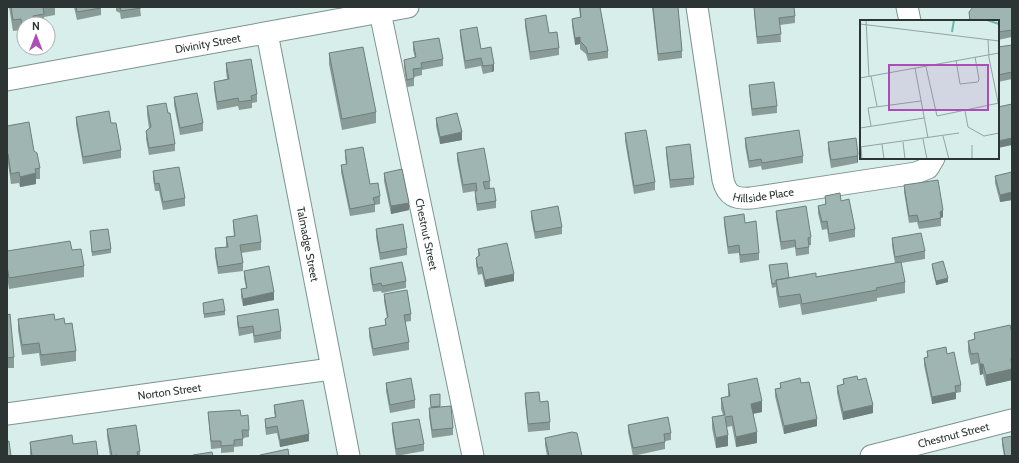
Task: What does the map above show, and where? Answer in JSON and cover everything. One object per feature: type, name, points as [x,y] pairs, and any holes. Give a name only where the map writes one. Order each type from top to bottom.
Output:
[{"type":"street","name":"Divinity Street","points":[[7,80],[408,7]]},
{"type":"street","name":"Hillside Place","points":[[697,7],[723,180],[725,188],[730,194],[738,199],[751,198],[916,173],[928,168],[933,159]]},
{"type":"street","points":[[907,7],[910,20]]},
{"type":"street","name":"Chestnut Street","points":[[380,12],[473,456]]},
{"type":"street","name":"Talmadge Street","points":[[267,33],[349,456]]},
{"type":"street","name":"Norton Street","points":[[7,414],[331,369]]},
{"type":"street","name":"Chestnut Street","points":[[870,456],[1012,420]]},
{"type":"building","points":[[11,7],[43,7],[44,14],[33,16],[16,16],[16,20],[13,20]]},
{"type":"building","points":[[76,7],[101,7],[101,8],[77,12]]},
{"type":"building","points":[[120,7],[140,7],[141,8],[121,11]]},
{"type":"building","points":[[580,7],[600,7],[608,51],[588,54],[586,47],[580,41],[580,37],[575,38],[572,19],[581,17]]},
{"type":"building","points":[[653,7],[678,7],[682,51],[658,54]]},
{"type":"building","points":[[754,7],[794,7],[795,16],[779,18],[781,34],[757,37]]},
{"type":"building","points":[[973,7],[1012,7],[1012,30],[999,32],[999,20],[970,20],[969,12]]},
{"type":"building","points":[[546,15],[549,33],[557,32],[559,48],[530,52],[525,19]]},
{"type":"building","points":[[477,27],[481,49],[491,47],[494,64],[492,65],[483,66],[481,58],[465,61],[460,30]]},
{"type":"building","points":[[439,38],[443,59],[421,63],[422,68],[413,69],[414,78],[407,80],[404,60],[416,57],[413,42]]},
{"type":"building","points":[[1012,45],[1012,72],[999,75],[999,47]]},
{"type":"building","points":[[363,47],[376,112],[342,119],[329,53]]},
{"type":"building","points":[[251,59],[257,94],[251,96],[252,100],[239,102],[238,98],[217,102],[214,82],[229,79],[226,63]]},
{"type":"building","points":[[774,82],[777,106],[752,109],[749,85]]},
{"type":"building","points":[[197,93],[203,123],[180,128],[174,97]]},
{"type":"building","points":[[166,103],[168,113],[170,113],[175,144],[149,148],[146,131],[151,127],[147,106]]},
{"type":"building","points":[[1012,104],[1012,138],[999,141],[999,107]]},
{"type":"building","points":[[109,111],[111,123],[116,123],[121,150],[83,157],[76,117]]},
{"type":"building","points":[[457,113],[462,132],[440,137],[436,118]]},
{"type":"building","points":[[29,122],[34,151],[37,153],[40,168],[35,169],[36,173],[20,177],[19,172],[11,174],[7,154],[7,126]]},
{"type":"building","points":[[646,130],[655,182],[634,186],[625,133]]},
{"type":"building","points":[[799,130],[803,156],[762,163],[761,159],[749,161],[745,138]]},
{"type":"building","points":[[856,138],[857,156],[831,160],[828,142]]},
{"type":"building","points":[[690,144],[694,178],[670,180],[666,147]]},
{"type":"building","points":[[363,147],[370,184],[378,183],[380,196],[373,198],[375,204],[350,209],[341,165],[347,164],[345,150]]},
{"type":"building","points":[[484,148],[490,181],[483,182],[485,189],[494,188],[496,201],[477,204],[475,191],[477,191],[476,183],[463,185],[457,153]]},
{"type":"building","points":[[179,167],[185,198],[163,202],[159,183],[155,184],[153,171]]},
{"type":"building","points":[[402,169],[409,203],[391,206],[384,173]]},
{"type":"building","points":[[1012,172],[1012,192],[1000,195],[995,176]]},
{"type":"building","points":[[938,180],[943,210],[940,212],[941,218],[919,222],[917,215],[909,216],[904,185]]},
{"type":"building","points":[[840,193],[841,201],[849,199],[855,229],[829,234],[827,221],[822,222],[818,206],[826,204],[825,196]]},
{"type":"building","points":[[558,206],[562,227],[535,232],[531,211]]},
{"type":"building","points":[[806,206],[811,237],[808,238],[809,247],[796,249],[795,240],[781,242],[776,211]]},
{"type":"building","points":[[744,214],[745,223],[756,221],[759,253],[740,255],[739,245],[728,247],[724,217]]},
{"type":"building","points":[[257,215],[261,242],[240,245],[243,263],[218,267],[215,248],[228,247],[226,237],[235,236],[233,220]]},
{"type":"building","points":[[403,224],[407,248],[380,253],[376,229]]},
{"type":"building","points":[[108,229],[111,249],[92,252],[90,231]]},
{"type":"building","points":[[921,233],[925,251],[895,257],[892,238]]},
{"type":"building","points":[[70,241],[72,250],[81,249],[84,266],[9,278],[7,251]]},
{"type":"building","points":[[507,243],[514,274],[485,280],[482,267],[478,268],[476,258],[480,255],[478,249]]},
{"type":"building","points":[[943,261],[948,278],[936,281],[932,264]]},
{"type":"building","points":[[402,262],[406,281],[382,286],[381,283],[373,285],[370,268]]},
{"type":"building","points":[[901,262],[905,282],[876,288],[877,290],[802,304],[800,294],[779,297],[776,280],[816,273],[816,277]]},
{"type":"building","points":[[787,263],[789,278],[776,280],[776,283],[772,284],[769,265]]},
{"type":"building","points":[[269,266],[274,292],[243,299],[241,289],[247,288],[244,271]]},
{"type":"building","points":[[407,290],[411,314],[404,315],[409,342],[373,349],[369,328],[386,325],[385,319],[388,317],[384,294]]},
{"type":"building","points":[[223,299],[225,311],[204,314],[203,303]]},
{"type":"building","points":[[278,309],[281,331],[254,336],[253,326],[239,328],[237,316]]},
{"type":"building","points":[[10,314],[14,357],[7,358],[7,315]]},
{"type":"building","points":[[54,314],[55,320],[64,318],[65,324],[72,323],[76,351],[41,355],[39,343],[22,345],[18,319]]},
{"type":"building","points":[[1010,325],[1012,333],[1012,369],[986,375],[983,364],[980,364],[978,353],[971,354],[968,341],[975,339],[974,333]]},
{"type":"building","points":[[946,347],[947,354],[954,352],[961,385],[955,386],[956,392],[932,397],[924,358],[928,357],[927,351]]},
{"type":"building","points":[[857,376],[858,380],[866,378],[873,405],[843,412],[837,386],[844,384],[843,379]]},
{"type":"building","points":[[411,378],[415,400],[390,405],[386,383]]},
{"type":"building","points":[[757,378],[762,401],[751,404],[757,432],[736,437],[732,416],[725,417],[728,435],[716,438],[712,417],[725,415],[721,398],[730,396],[728,384]]},
{"type":"building","points":[[800,378],[801,383],[809,382],[817,419],[784,426],[775,389],[781,388],[780,383]]},
{"type":"building","points":[[539,392],[540,402],[548,401],[550,422],[528,424],[525,393]]},
{"type":"building","points":[[440,394],[440,406],[431,407],[430,395]]},
{"type":"building","points":[[303,400],[309,434],[280,440],[277,426],[266,428],[265,419],[276,417],[274,405]]},
{"type":"building","points":[[451,406],[453,428],[432,430],[429,408]]},
{"type":"building","points":[[240,410],[241,416],[248,415],[249,430],[242,430],[243,439],[234,440],[234,445],[221,446],[221,441],[211,441],[208,412]]},
{"type":"building","points":[[668,417],[671,433],[664,434],[665,442],[633,448],[628,425]]},
{"type":"building","points":[[419,419],[424,444],[396,449],[392,423]]},
{"type":"building","points":[[136,425],[140,451],[137,452],[138,456],[112,456],[107,429]]},
{"type":"building","points":[[572,432],[577,433],[582,456],[549,456],[545,438]]},
{"type":"building","points":[[72,435],[73,444],[96,441],[98,456],[32,456],[30,442]]},
{"type":"building","points":[[1012,436],[1012,456],[1005,456],[1002,438]]},
{"type":"building","points":[[9,441],[11,456],[7,456],[7,442]]},
{"type":"building","points":[[288,449],[289,456],[260,455]]},
{"type":"building","points":[[212,452],[213,456],[193,456],[193,455]]}]
